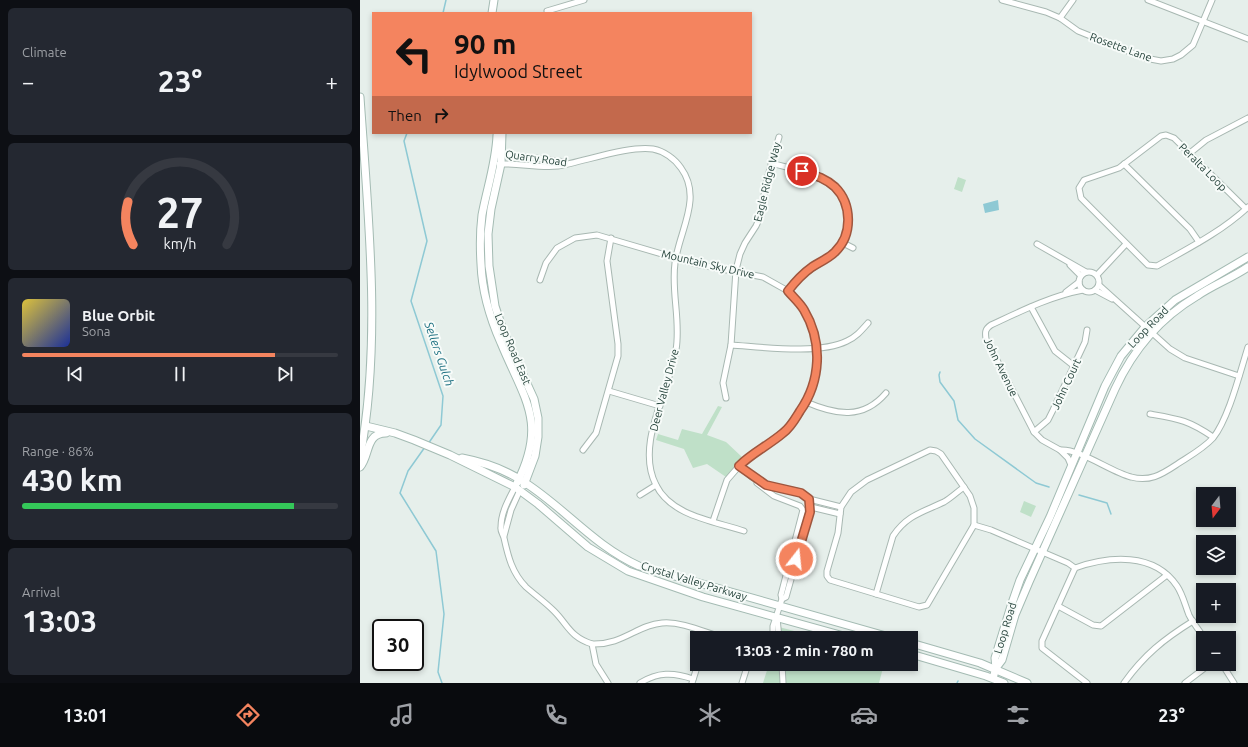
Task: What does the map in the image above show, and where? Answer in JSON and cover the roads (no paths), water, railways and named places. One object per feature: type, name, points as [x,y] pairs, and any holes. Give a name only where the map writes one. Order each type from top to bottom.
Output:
[{"type":"main road","points":[[492,12],[494,0]]},
{"type":"main road","points":[[360,97],[371,302],[371,366],[366,426],[360,457]]},
{"type":"main road","name":"Loop Road East","points":[[497,134],[499,153]]},
{"type":"main road","name":"Loop Road East","points":[[502,134],[497,164],[482,216],[481,265],[485,294],[491,316],[529,409],[532,439],[522,481],[518,488]]},
{"type":"main road","name":"Loop Road","points":[[996,668],[995,658],[1010,606],[1113,370],[1132,341],[1146,326],[1185,293],[1248,257]]},
{"type":"main road","name":"Loop Road","points":[[996,668],[1002,660],[1016,615],[1043,552],[1129,359],[1152,332],[1175,311],[1197,295],[1248,267]]},
{"type":"main road","points":[[367,412],[376,424],[390,429],[395,433]]},
{"type":"main road","name":"Crystal Valley Parkway","points":[[366,426],[395,433],[414,440],[450,455],[518,488],[588,546],[623,569],[703,597],[825,631]]},
{"type":"main road","points":[[360,467],[366,461],[370,444],[374,436],[379,433],[395,433]]},
{"type":"main road","name":"Crystal Valley Parkway","points":[[450,455],[487,465],[522,481],[596,541],[628,560],[651,570],[782,603],[870,631]]},
{"type":"main road","points":[[918,645],[996,668],[1027,683]]},
{"type":"main road","points":[[918,656],[993,678],[1004,683]]},
{"type":"main road","points":[[993,678],[996,668]]},
{"type":"street","points":[[547,11],[583,0]]},
{"type":"street","name":"Rosette Lane","points":[[1002,0],[1046,12],[1060,18],[1078,31],[1145,58],[1161,61],[1173,59],[1188,51],[1198,37],[1212,0]]},
{"type":"street","points":[[1060,18],[1073,0]]},
{"type":"street","points":[[1152,1],[1248,39]]},
{"type":"street","points":[[1190,153],[1206,140],[1248,118]]},
{"type":"street","name":"Peralta Loop","points":[[1199,242],[1157,266],[1153,267],[1148,265],[1081,198],[1079,191],[1080,185],[1084,180],[1114,170],[1161,136],[1166,134],[1172,136],[1247,208]]},
{"type":"street","name":"Eagle Ridge Way","points":[[726,398],[723,383],[731,345],[736,270],[743,248],[762,215],[771,162],[779,137]]},
{"type":"street","name":"Deer Valley Drive","points":[[572,162],[644,149],[653,149],[662,152],[679,164],[686,174],[691,192],[691,201],[674,270],[677,344],[648,454],[651,473],[656,485],[666,499],[675,507],[688,514],[744,531]]},
{"type":"street","name":"Quarry Road","points":[[499,153],[555,162],[572,162]]},
{"type":"street","name":"Quarry Road","points":[[497,164],[548,167],[572,162]]},
{"type":"street","points":[[771,162],[817,176],[835,188],[846,206],[848,217],[843,242],[835,252],[800,276],[788,291]]},
{"type":"street","points":[[1124,164],[1190,230],[1199,242],[1222,229],[1247,208]]},
{"type":"street","name":"Mountain Sky Drive","points":[[540,280],[549,257],[566,243],[585,236],[597,235],[676,258],[763,276],[788,291],[804,309],[812,326],[817,348],[817,374],[806,402],[784,432],[739,466],[727,480],[713,521]]},
{"type":"street","points":[[583,450],[596,433],[617,362],[618,344],[607,262],[611,238]]},
{"type":"street","points":[[843,242],[853,248]]},
{"type":"street","points":[[1037,244],[1062,258],[1083,274],[1092,272],[1097,275],[1099,285],[1170,349],[1185,358],[1238,376]]},
{"type":"street","points":[[1097,275],[1126,244]]},
{"type":"street","points":[[1083,274],[1079,282],[1083,290],[1088,292],[1095,290],[1099,285]]},
{"type":"street","name":"John Avenue","points":[[1065,293],[1079,282]]},
{"type":"street","name":"John Avenue","points":[[1071,466],[1068,458],[1060,450],[1042,440],[1034,432],[986,339],[985,333],[987,328],[991,325],[1031,307],[1065,293],[1083,290]]},
{"type":"street","points":[[1095,290],[1116,301]]},
{"type":"street","points":[[1031,307],[1055,351],[1074,366]]},
{"type":"street","points":[[731,345],[787,349],[817,348],[846,342],[858,334],[868,323]]},
{"type":"street","name":"John Court","points":[[1034,432],[1050,416],[1085,342],[1086,330]]},
{"type":"street","points":[[1150,414],[1183,419],[1198,427],[1213,438],[1225,414],[1248,347]]},
{"type":"street","points":[[609,391],[660,406]]},
{"type":"street","points":[[806,402],[830,411],[850,413],[864,410],[877,404],[886,394]]},
{"type":"street","name":"John Avenue","points":[[1060,450],[1066,449],[1130,477],[1144,479],[1160,476],[1198,451],[1213,438]]},
{"type":"street","points":[[930,450],[941,454],[964,487],[970,496],[974,508],[974,525],[927,605],[919,607],[835,583],[827,576],[826,571],[838,533],[841,507],[846,497],[858,485],[930,450]]},
{"type":"street","points":[[739,466],[768,492],[780,499],[800,506],[803,510],[781,595],[782,603]]},
{"type":"street","points":[[751,476],[766,485],[801,493],[809,499],[841,507]]},
{"type":"street","points":[[640,495],[656,485]]},
{"type":"street","points":[[876,594],[892,541],[899,528],[905,521],[945,501],[964,487]]},
{"type":"street","points":[[518,488],[502,519],[500,529],[504,536],[507,555],[512,568],[525,586],[555,611],[576,637],[592,644],[611,643],[662,622],[682,625],[695,631]]},
{"type":"street","points":[[773,631],[773,626],[786,597],[810,507],[809,499]]},
{"type":"street","points":[[810,507],[840,514]]},
{"type":"street","points":[[974,525],[991,530],[1035,548],[1068,563],[1075,568]]},
{"type":"street","points":[[1087,683],[1042,648],[1042,641],[1075,568],[1095,561],[1125,559],[1152,565],[1167,575],[1176,585],[1184,598],[1193,622],[1199,631]]},
{"type":"street","points":[[1058,606],[1093,625],[1101,626],[1167,575]]},
{"type":"street","points":[[777,618],[778,631]]},
{"type":"street","points":[[1124,683],[1152,650],[1193,622]]},
{"type":"street","points":[[592,644],[596,664],[608,683]]},
{"type":"street","points":[[640,683],[653,675],[664,673],[677,674],[692,681],[696,671]]},
{"type":"street","points":[[742,683],[746,671]]},
{"type":"street","points":[[782,671],[783,683]]},
{"type":"street","points":[[1185,683],[1201,671]]},
{"type":"street","points":[[1226,671],[1234,683]]},
{"type":"water","points":[[998,200],[999,210],[985,213],[983,204]]},
{"type":"waterway","name":"Sellers Gulch","points":[[443,12],[446,0]]},
{"type":"waterway","name":"Sellers Gulch","points":[[407,134],[404,141],[427,241],[411,301],[443,396],[441,425],[428,444]]},
{"type":"waterway","points":[[940,372],[940,382],[954,401],[958,420],[975,439],[1036,483],[1049,487]]},
{"type":"waterway","name":"Sellers Gulch","points":[[425,447],[408,471],[400,493],[436,551],[444,614],[438,672],[442,683]]},
{"type":"waterway","points":[[1079,495],[1107,503],[1111,514]]}]
